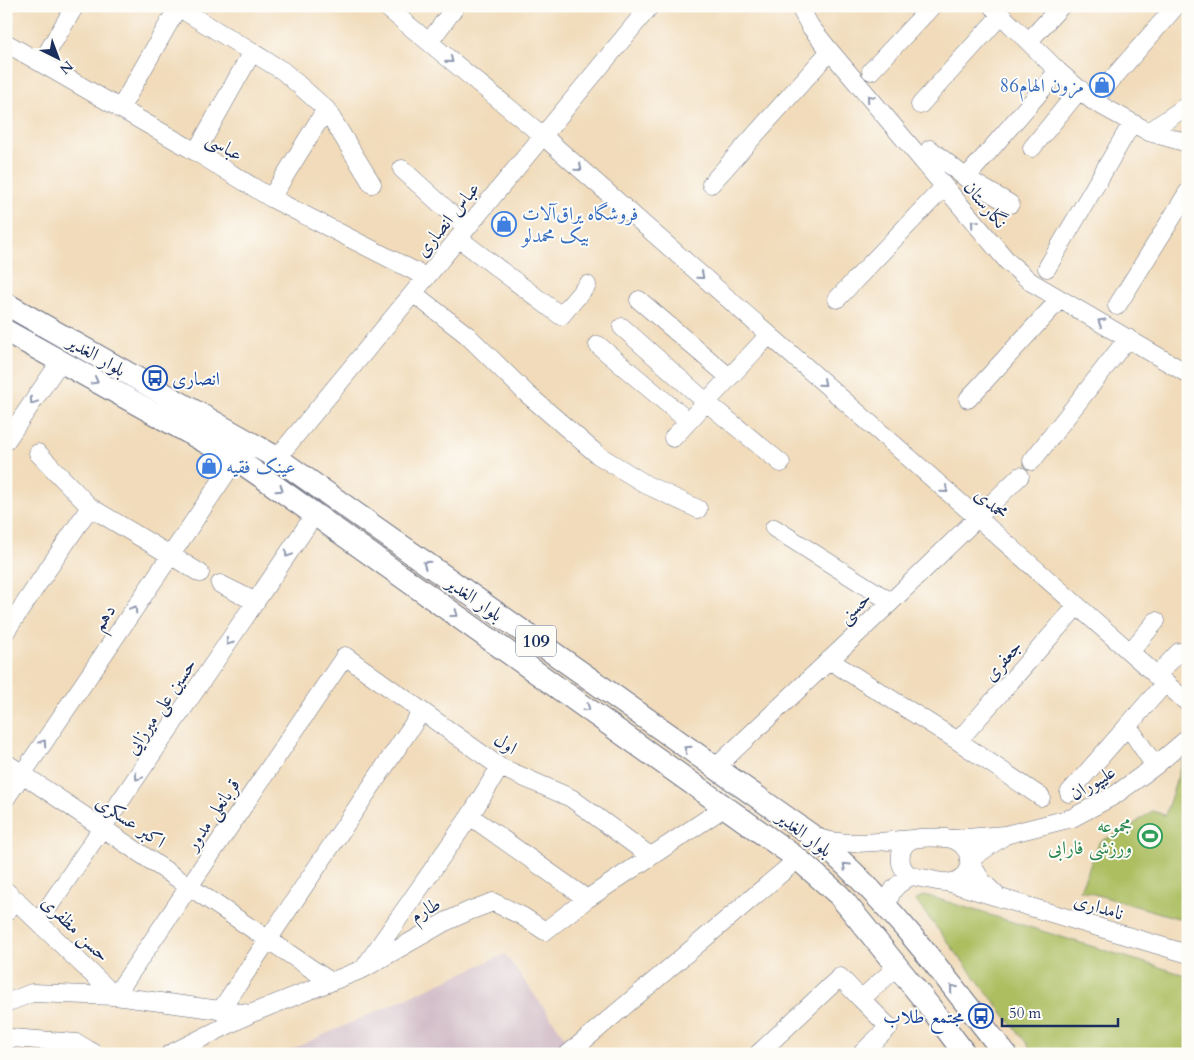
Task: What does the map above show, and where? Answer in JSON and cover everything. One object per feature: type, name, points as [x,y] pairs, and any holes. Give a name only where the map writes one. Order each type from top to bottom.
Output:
[{"type":"main road","name":"بلوار الغدیر","points":[[6,304],[277,458],[814,837],[840,859],[888,909],[929,956],[1005,1054]]},
{"type":"main road","name":"بلوار الغدیر","points":[[6,331],[236,459],[798,859],[839,896],[965,1054]]},
{"type":"street","points":[[41,63],[75,6]]},
{"type":"street","name":"محمدی","points":[[385,6],[542,136],[1188,703]]},
{"type":"street","points":[[429,42],[456,6]]},
{"type":"street","name":"عباس انصاری","points":[[277,458],[650,6]]},
{"type":"street","name":"نگارستان","points":[[799,6],[810,26],[830,51],[1008,262],[1031,282],[1188,374]]},
{"type":"street","points":[[871,71],[932,6]]},
{"type":"street","points":[[1029,41],[1061,6]]},
{"type":"street","points":[[1093,101],[1176,6]]},
{"type":"street","points":[[120,109],[177,7],[283,71],[326,109],[372,184]]},
{"type":"street","points":[[920,105],[997,11],[1058,71],[1093,101],[1149,132],[1188,143]]},
{"type":"street","name":"عباسی","points":[[6,43],[196,152],[271,198],[426,277]]},
{"type":"street","points":[[711,184],[830,51]]},
{"type":"street","points":[[196,152],[252,52]]},
{"type":"street","points":[[966,178],[1058,71]]},
{"type":"street","points":[[1032,148],[1080,89]]},
{"type":"street","points":[[1149,132],[1188,105]]},
{"type":"street","points":[[271,198],[326,109]]},
{"type":"street","points":[[1047,268],[1132,123]]},
{"type":"street","points":[[930,149],[966,178],[1010,204]]},
{"type":"street","points":[[402,170],[462,233],[561,316],[587,285]]},
{"type":"street","points":[[837,299],[944,186]]},
{"type":"street","points":[[1117,306],[1188,192]]},
{"type":"street","points":[[413,293],[467,336],[526,393],[598,455],[647,484],[698,509]]},
{"type":"street","points":[[968,399],[1060,299]]},
{"type":"street","points":[[639,300],[730,377]]},
{"type":"street","points":[[622,327],[706,402],[781,463]]},
{"type":"street","points":[[673,438],[768,335]]},
{"type":"street","points":[[1032,461],[1128,338]]},
{"type":"street","points":[[598,345],[688,421]]},
{"type":"street","points":[[6,441],[60,362]]},
{"type":"street","points":[[38,453],[90,508],[200,573]]},
{"type":"street","name":"دهم","points":[[6,798],[236,459]]},
{"type":"street","name":"حسنی","points":[[715,768],[891,602],[1020,476]]},
{"type":"street","points":[[6,631],[90,508]]},
{"type":"street","name":"حسین علی میرزایی","points":[[39,921],[315,514]]},
{"type":"street","points":[[774,528],[891,602]]},
{"type":"street","points":[[220,584],[256,602]]},
{"type":"street","name":"جعفری","points":[[958,741],[1077,606]]},
{"type":"street","points":[[1130,652],[1156,622]]},
{"type":"street","points":[[1069,794],[1128,726],[1179,652]]},
{"type":"street","name":"اول","points":[[345,656],[500,767],[571,798],[650,856]]},
{"type":"street","name":"قربانعلی مدور","points":[[115,996],[345,656]]},
{"type":"street","points":[[829,660],[1041,796]]},
{"type":"street","points":[[220,1011],[422,711]]},
{"type":"street","points":[[1128,726],[1155,766]]},
{"type":"street","name":"علیپوران","points":[[1005,835],[1072,818],[1115,795],[1155,766],[1188,738]]},
{"type":"street","name":"اکبر عسکری","points":[[6,763],[331,982]]},
{"type":"street","points":[[363,969],[470,816],[500,767]]},
{"type":"street","name":"طارم","points":[[6,1003],[32,993],[115,996],[250,1014],[363,969],[445,922],[494,902],[522,916],[545,931],[587,899],[725,807]]},
{"type":"street","points":[[470,816],[587,899]]},
{"type":"street","points":[[814,837],[827,842],[848,842],[953,839],[1005,835]]},
{"type":"street","points":[[913,839],[903,847],[900,860],[906,872],[911,876],[947,882],[960,878],[968,867],[969,860],[1005,835]]},
{"type":"street","points":[[953,839],[964,846],[969,860],[982,880],[998,898]]},
{"type":"street","points":[[568,1054],[798,859]]},
{"type":"street","points":[[888,909],[889,895],[898,884],[911,876]]},
{"type":"street","name":"نامداری","points":[[947,882],[1188,954]]},
{"type":"street","name":"حسن مظفری","points":[[10,901],[39,921],[115,996]]},
{"type":"street","points":[[861,999],[897,967]]},
{"type":"street","points":[[758,1054],[840,977],[889,1027],[861,1054]]},
{"type":"street","points":[[170,1054],[250,1014]]},
{"type":"street","points":[[6,1040],[11,1038],[77,1043],[95,1054]]},
{"type":"shaded area","points":[[505,954],[577,1054],[281,1054]]},
{"type":"green space","name":"مجموعه ورزشی فارابی","points":[[1186,751],[1188,752],[1188,921],[1080,890],[1100,841],[1124,831],[1152,811],[1165,815]]},
{"type":"green space","points":[[925,895],[1188,976],[1188,1054],[1035,1054],[915,900]]},
{"type":"place","name":"مزون الهام86","points":[[1102,85]]},
{"type":"place","name":"فروشگاه یراق‌آلات بیک محمدلو","points":[[504,224]]},
{"type":"place","name":"انصاری","points":[[155,378]]},
{"type":"place","name":"عینک فقیه","points":[[209,466]]},
{"type":"place","name":"مجموعه ورزشی فارابی","points":[[1150,836]]},
{"type":"place","name":"مجتمع طلاب","points":[[981,1016]]}]
